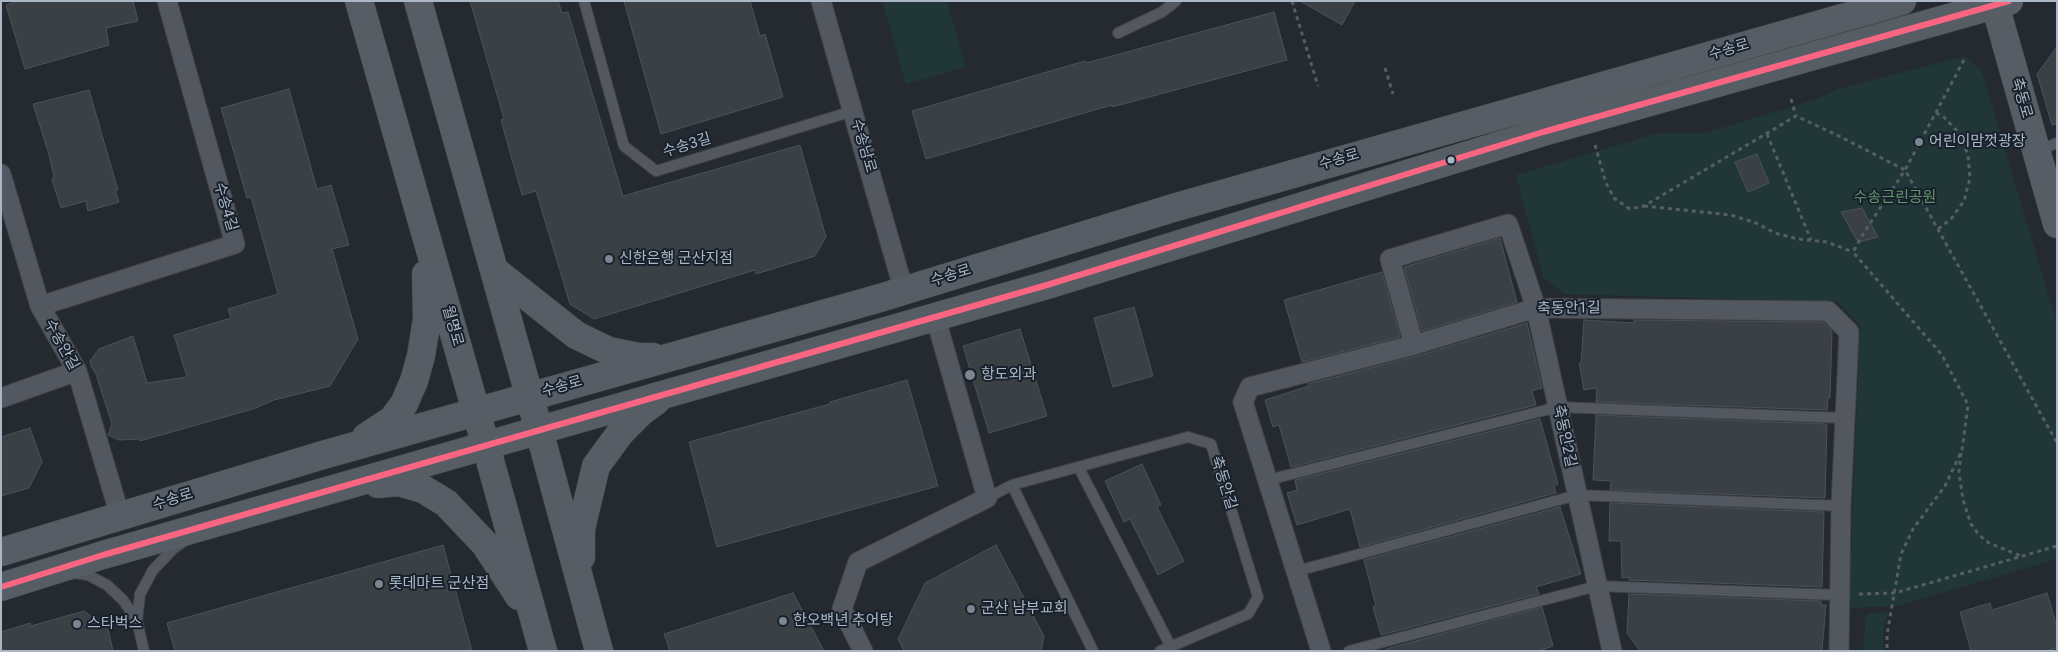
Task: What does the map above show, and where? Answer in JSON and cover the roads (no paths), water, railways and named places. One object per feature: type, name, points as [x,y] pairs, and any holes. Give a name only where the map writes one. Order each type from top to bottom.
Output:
[{"type":"street","name":"수송4길","points":[[40,306],[235,244],[167,1]]},
{"type":"street","name":"월명로","points":[[359,1],[539,639]]},
{"type":"street","points":[[418,1],[530,396],[599,651]]},
{"type":"street","name":"수송남로","points":[[822,1],[904,291]]},
{"type":"street","name":"수송로","points":[[1,552],[336,451],[904,291],[1173,208],[1902,1]]},
{"type":"street","name":"수송로","points":[[1,586],[1047,284],[1533,134],[2000,3]]},
{"type":"street","name":"축동로","points":[[2000,3],[2046,147],[2057,224]]},
{"type":"street","name":"수송안길","points":[[1,174],[40,306],[77,370],[120,516]]},
{"type":"street","name":"축동안2길","points":[[1414,345],[1390,259],[1508,224],[1536,308],[1612,651]]},
{"type":"street","points":[[336,451],[369,436],[392,420],[404,404],[414,381],[421,356],[427,319],[427,286],[422,225]]},
{"type":"street","points":[[494,270],[576,336],[608,351],[639,357],[669,357]]},
{"type":"street","name":"축동안1길","points":[[1321,651],[1243,402],[1250,387],[1414,345],[1536,308],[1828,311],[1849,332],[1844,418],[1839,651]]},
{"type":"street","points":[[935,316],[987,498]]},
{"type":"street","points":[[1,398],[77,370]]},
{"type":"street","points":[[581,589],[581,529],[596,466],[621,432],[641,412],[668,393]]},
{"type":"street","points":[[341,487],[399,482],[423,488],[446,503],[486,544],[506,575],[539,639]]},
{"type":"street","name":"축동안길","points":[[863,651],[842,610],[858,562],[987,498]]},
{"type":"lane","name":"수송3길","points":[[584,1],[624,146],[656,171],[853,111]]},
{"type":"lane","points":[[1118,33],[1162,12],[1176,1]]},
{"type":"lane","points":[[1268,480],[1558,407],[1844,418]]},
{"type":"lane","name":"축동안길","points":[[987,498],[1012,485],[1188,437],[1211,444],[1258,597],[1248,614],[1165,649]]},
{"type":"lane","points":[[1079,468],[1165,649]]},
{"type":"lane","points":[[1012,485],[1093,651]]},
{"type":"lane","points":[[1297,571],[1578,495],[1842,506]]},
{"type":"lane","points":[[144,651],[137,621],[140,594],[152,570],[173,549],[208,525]]},
{"type":"lane","points":[[42,574],[73,573],[88,576],[107,585],[123,600],[137,621]]},
{"type":"lane","points":[[1349,651],[1598,586],[1839,595]]},
{"type":"place","name":"어린이맘껏광장","points":[[1919,142]]},
{"type":"place","name":"신한은행 군산지점","points":[[609,259]]},
{"type":"place","name":"항도외과","points":[[970,375]]},
{"type":"place","name":"롯데마트 군산점","points":[[379,584]]},
{"type":"place","name":"군산 남부교회","points":[[971,609]]},
{"type":"place","name":"한오백년 추어탕","points":[[783,621]]},
{"type":"place","name":"스타벅스","points":[[77,624]]},
{"type":"park label","name":"수송근린공원","points":[[1895,198]]}]
